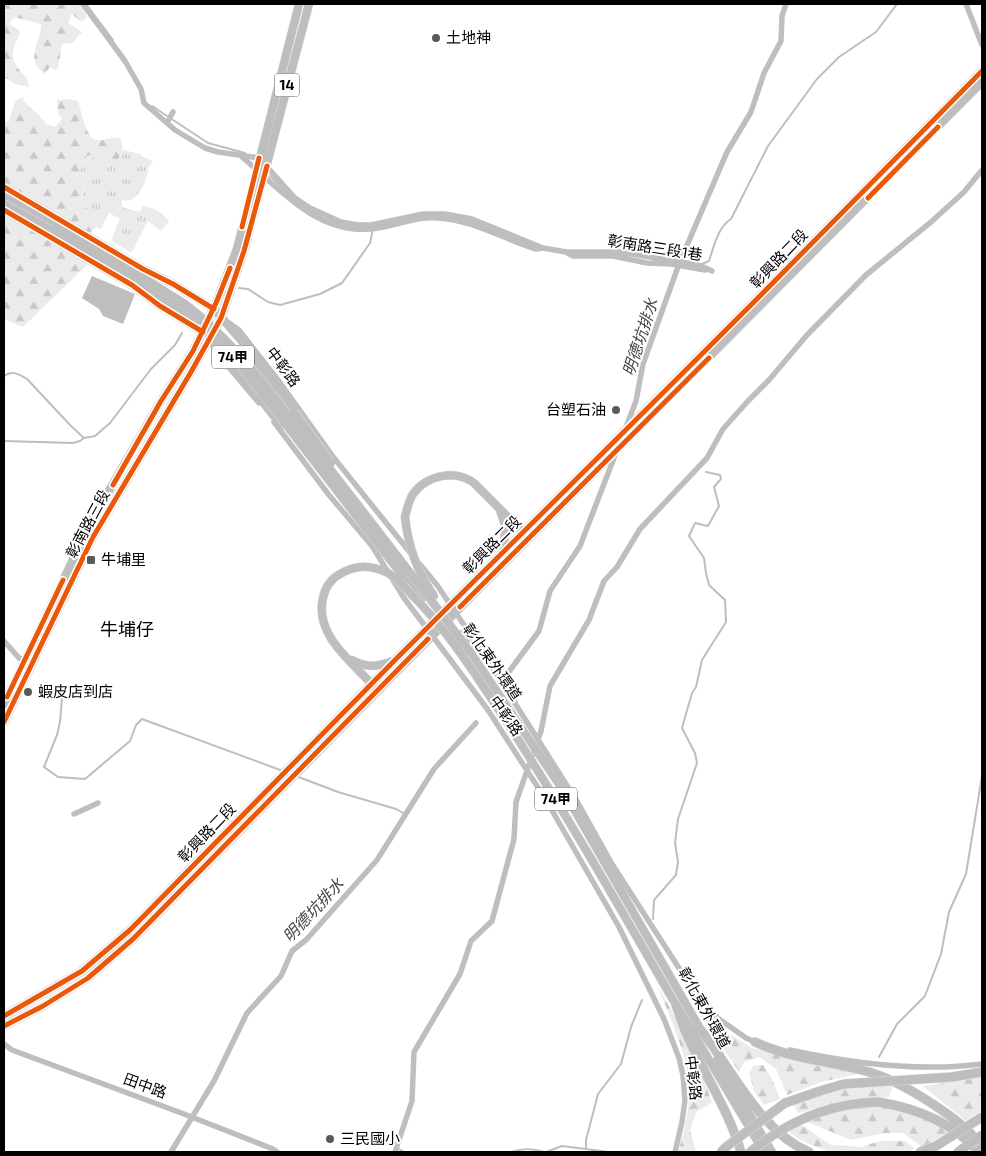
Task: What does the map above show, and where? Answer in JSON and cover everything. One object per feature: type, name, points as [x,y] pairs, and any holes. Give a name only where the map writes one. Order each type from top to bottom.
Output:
[{"type":"highway","points":[[676,1005],[688,1037],[728,1116],[741,1152]]},
{"type":"highway","points":[[699,1028],[714,1046],[751,1102],[770,1125],[787,1139],[809,1152]]},
{"type":"highway","points":[[750,1152],[783,1129],[817,1112],[842,1105],[878,1102],[929,1115],[958,1134],[977,1152],[982,1148],[966,1129],[950,1116],[903,1086],[870,1073],[782,1053],[755,1042]]},
{"type":"highway","points":[[721,1152],[742,1133],[785,1103],[810,1094],[844,1084],[952,1077],[982,1072]]},
{"type":"highway","points":[[920,1152],[936,1146],[982,1117]]},
{"type":"highway","points":[[958,1152],[982,1135]]},
{"type":"main road","name":"14","points":[[256,169],[299,4]]},
{"type":"main road","name":"14","points":[[264,175],[309,4]]},
{"type":"main road","name":"彰興路二段","points":[[452,609],[522,532],[753,303],[982,70]]},
{"type":"main road","name":"彰興路二段","points":[[4,1026],[43,1006],[88,978],[133,939],[378,692],[429,632],[530,539],[982,82]]},
{"type":"main road","name":"彰南路三段","points":[[4,704],[92,520],[203,332],[214,309],[237,249],[256,169]]},
{"type":"main road","name":"彰南路三段","points":[[4,722],[93,537],[210,340],[221,318],[244,251],[264,175]]},
{"type":"main road","points":[[4,187],[214,309],[247,347],[335,468],[349,499]]},
{"type":"main road","name":"彰化東外環道","points":[[4,195],[86,241],[168,292],[202,316],[245,360],[349,499],[473,671],[527,752],[585,846],[676,1005],[764,1152]]},
{"type":"main road","name":"彰化東外環道","points":[[4,204],[82,248],[164,298],[197,322],[240,365],[349,499],[471,653],[563,790],[772,1152]]},
{"type":"main road","name":"74甲","points":[[4,210],[140,290],[160,306],[203,332]]},
{"type":"main road","points":[[203,332],[236,368],[321,476],[349,499]]},
{"type":"main road","points":[[471,653],[462,634],[423,580],[411,551],[405,516],[412,495],[429,480],[447,475],[468,478],[530,539]]},
{"type":"main road","points":[[499,508],[505,525],[504,551]]},
{"type":"main road","points":[[378,692],[327,632],[322,619],[321,608],[328,585],[336,576],[347,570],[365,565],[382,570],[395,578],[431,614]]},
{"type":"main road","name":"彰興路二段","points":[[4,1016],[82,971],[122,936],[395,660],[429,632]]},
{"type":"main road","points":[[348,658],[361,665],[370,667],[380,666],[395,660]]},
{"type":"street","points":[[83,4],[125,61],[140,89],[144,103],[175,130],[205,148],[242,157],[259,158]]},
{"type":"street","points":[[167,123],[172,112]]},
{"type":"street","name":"彰南路三段1巷","points":[[242,157],[302,209],[339,226],[367,230],[437,218],[476,226],[526,246],[536,249],[543,248]]},
{"type":"street","name":"彰南路三段1巷","points":[[259,158],[295,198],[310,208],[341,222],[370,225],[433,213],[472,219],[543,248],[566,252],[620,252],[685,265]]},
{"type":"street","name":"中彰路","points":[[221,318],[239,330],[281,384],[334,458],[437,586],[487,659],[530,730],[578,803],[612,864],[698,996],[719,1019],[755,1042],[809,1054],[865,1063],[935,1066],[982,1064]]},
{"type":"street","name":"中彰路","points":[[210,340],[215,351],[264,408],[329,495],[372,546],[404,598],[488,710],[576,850],[619,927],[673,1040],[683,1075],[685,1100],[675,1152]]},
{"type":"street","points":[[315,474],[334,458]]},
{"type":"street","points":[[329,495],[353,480]]},
{"type":"street","points":[[4,641],[19,658],[33,663]]},
{"type":"street","points":[[74,814],[98,804]]},
{"type":"street","name":"田中路","points":[[4,1046],[192,1117],[277,1152]]},
{"type":"green space","points":[[4,4],[81,4],[87,18],[81,22],[72,14],[68,23],[82,32],[72,43],[62,44],[58,68],[55,70],[50,67],[44,74],[37,65],[34,54],[41,24],[14,17],[9,24],[19,30],[20,34],[13,49],[13,58],[27,79],[29,87],[15,84],[4,77]]},
{"type":"green space","points":[[22,97],[27,105],[46,124],[55,127],[62,119],[58,112],[57,100],[69,99],[78,101],[82,117],[92,138],[99,140],[120,138],[122,151],[115,161],[105,162],[90,155],[87,156],[77,176],[85,184],[80,206],[96,212],[99,218],[96,227],[90,233],[4,184],[4,122],[9,121],[15,101]]},
{"type":"green space","points":[[123,150],[141,154],[141,156],[153,161],[148,168],[146,180],[137,196],[131,200],[122,200],[122,207],[139,212],[143,206],[151,208],[161,213],[169,222],[161,231],[148,221],[131,253],[111,240],[120,219],[109,213],[101,229],[96,227],[99,218],[80,206],[85,185],[77,176],[87,156],[90,155],[98,160],[121,156]]},
{"type":"green space","points":[[4,211],[54,239],[88,264],[23,327],[4,319]]},
{"type":"green space","points":[[657,985],[688,1042],[712,1103],[697,1111],[690,1130],[696,1152],[678,1152],[688,1112],[688,1075],[677,1035]]},
{"type":"green space","points":[[695,1006],[716,1026],[752,1048],[862,1073],[821,1082],[787,1095],[776,1069],[759,1057],[744,1062],[739,1072]]},
{"type":"green space","points":[[763,1065],[772,1079],[780,1099],[764,1105],[754,1091],[749,1073],[753,1066]]},
{"type":"green space","points":[[982,1077],[982,1110],[966,1121],[923,1086]]},
{"type":"green space","points":[[872,1085],[893,1085],[889,1097],[836,1102],[798,1113],[793,1104],[834,1091]]},
{"type":"green space","points":[[868,1105],[894,1108],[923,1118],[950,1132],[922,1147],[903,1133],[884,1133],[851,1140],[805,1121],[825,1112]]},
{"type":"green space","points":[[800,1124],[831,1145],[860,1147],[881,1141],[906,1141],[915,1149],[906,1152],[829,1152],[802,1141],[786,1130]]},
{"type":"shaded area","points":[[92,276],[135,294],[123,324],[103,316],[99,309],[82,298]]},
{"type":"waterway","points":[[86,4],[113,40]]},
{"type":"waterway","name":"明德坑排水","points":[[508,673],[539,631],[550,591],[580,546],[636,401],[643,364],[679,264],[727,152],[751,112],[764,73],[781,41],[782,16],[786,4]]},
{"type":"waterway","points":[[702,264],[709,261],[720,232],[731,219],[768,146],[817,79],[839,57],[876,32],[897,4]]},
{"type":"waterway","points":[[966,4],[982,45]]},
{"type":"waterway","points":[[152,106],[208,143],[245,153]]},
{"type":"waterway","points":[[395,1152],[412,1101],[414,1052],[460,974],[471,941],[492,921],[514,839],[516,802],[541,731],[550,686],[589,620],[604,581],[617,567],[640,529],[707,458],[723,429],[769,380],[807,335],[866,275],[931,222],[964,192],[982,170]]},
{"type":"waterway","points":[[270,176],[286,192]]},
{"type":"waterway","points":[[239,288],[248,289],[268,302],[280,305],[320,294],[342,283],[370,243],[373,229]]},
{"type":"waterway","points":[[4,376],[13,373],[27,379],[84,438],[95,436],[110,423],[151,369],[175,345],[182,333]]},
{"type":"waterway","points":[[4,441],[73,443],[84,438]]},
{"type":"waterway","points":[[653,919],[654,900],[676,875],[678,862],[675,843],[678,819],[697,763],[695,753],[682,728],[692,693],[696,687],[702,660],[726,622],[725,600],[709,585],[704,558],[689,536],[695,523],[708,526],[719,506],[714,487],[721,479],[720,475],[706,472]]},
{"type":"waterway","points":[[63,686],[57,735],[44,767],[58,777],[85,779],[130,741],[136,725],[142,719],[283,771]]},
{"type":"waterway","name":"明德坑排水","points":[[171,1152],[214,1081],[247,1013],[281,976],[292,951],[306,940],[377,860],[434,769],[476,723]]},
{"type":"waterway","points":[[296,776],[338,792],[396,809],[405,814]]},
{"type":"waterway","points":[[879,1057],[897,1024],[925,996],[941,954],[949,912],[966,874],[982,776]]},
{"type":"waterway","points":[[586,1149],[586,1140],[598,1094],[621,1064],[631,1027],[642,1000]]},
{"type":"waterway","points":[[546,1152],[562,1146],[609,1152]]},
{"type":"waterway","points":[[396,1147],[404,1152]]},
{"type":"waterway","points":[[511,1152],[528,1149],[544,1152]]},
{"type":"cycle path","points":[[4,1016],[82,971],[130,930],[395,660],[753,303],[982,71]]},
{"type":"cycle path","points":[[868,198],[938,127]]},
{"type":"cycle path","points":[[242,227],[259,158]]},
{"type":"cycle path","points":[[4,722],[93,537],[221,318],[244,251],[267,166]]},
{"type":"cycle path","points":[[4,187],[214,309]]},
{"type":"cycle path","points":[[4,210],[132,285],[160,306],[203,332]]},
{"type":"cycle path","points":[[113,485],[161,401],[193,351],[230,268]]},
{"type":"cycle path","points":[[460,607],[709,358]]},
{"type":"cycle path","points":[[7,697],[63,580]]},
{"type":"cycle path","points":[[4,1026],[43,1006],[88,978],[133,939],[428,639]]},
{"type":"place","name":"土地神","points":[[436,38]]},
{"type":"place","name":"台塑石油","points":[[616,410]]},
{"type":"place","name":"牛埔里","points":[[91,560]]},
{"type":"place","name":"蝦皮店到店","points":[[28,692]]},
{"type":"place","name":"三民國小","points":[[330,1139]]},
{"type":"district","name":"牛埔仔","points":[[127,630]]}]
